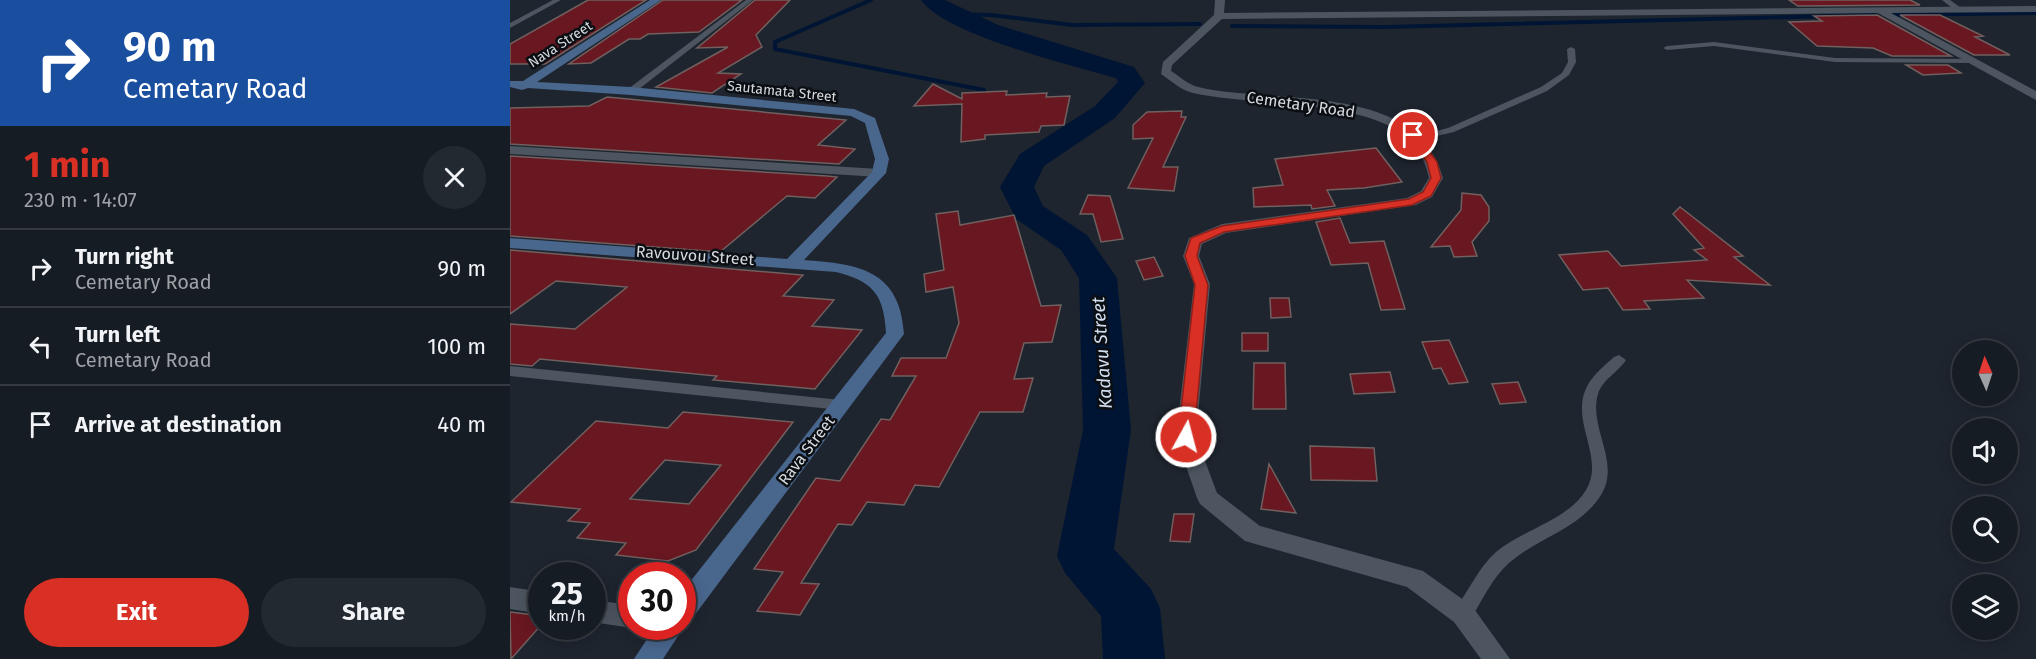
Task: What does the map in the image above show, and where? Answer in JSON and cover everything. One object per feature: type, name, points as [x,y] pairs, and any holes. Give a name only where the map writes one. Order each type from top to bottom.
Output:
[{"type":"street","name":"Nava Street","points":[[510,94],[656,0]]},
{"type":"street","points":[[1220,0],[1213,23],[2036,9]]},
{"type":"street","points":[[1861,0],[2036,96]]},
{"type":"street","name":"Cemetary Road","points":[[1213,23],[1167,63],[1165,72],[1193,90],[1348,108],[1389,122],[1415,138],[1432,162],[1436,178],[1427,194],[1412,202],[1222,229],[1195,241],[1191,256],[1202,285],[1186,437],[1208,498],[1253,534],[1414,578],[1463,614],[1497,659]]},
{"type":"street","name":"Sautamata Street","points":[[510,84],[631,91],[862,115],[871,121],[882,159],[879,174]]},
{"type":"street","points":[[510,150],[879,174]]},
{"type":"street","points":[[793,262],[879,174]]},
{"type":"street","name":"Ravouvou Street","points":[[510,243],[793,262],[850,270],[876,282]]},
{"type":"street","name":"Rava Street","points":[[696,594],[895,334],[895,316],[891,301],[886,291],[876,282]]},
{"type":"street","points":[[510,598],[528,601]]},
{"type":"street","points":[[647,659],[661,640]]},
{"type":"lane","points":[[510,26],[558,0]]},
{"type":"lane","points":[[631,91],[750,0]]},
{"type":"lane","points":[[1945,0],[1960,10]]},
{"type":"lane","points":[[1667,48],[1714,44],[1835,60],[1972,61]]},
{"type":"lane","points":[[1415,138],[1451,130],[1544,89],[1565,75],[1572,62],[1571,49]]},
{"type":"lane","points":[[1463,614],[1501,558],[1575,511],[1594,493],[1599,481],[1600,467],[1591,421],[1591,394],[1597,382],[1619,360]]},
{"type":"lane","points":[[510,371],[841,405]]},
{"type":"building","points":[[588,0],[646,0],[545,64],[510,64],[510,44]]},
{"type":"building","points":[[663,0],[742,0],[699,32],[648,34],[640,39],[629,39],[591,63],[569,64]]},
{"type":"building","points":[[755,0],[790,0],[756,35],[762,47],[718,73],[741,74],[712,93],[656,87],[728,47],[697,48]]},
{"type":"building","points":[[1789,0],[1910,0],[1920,5],[1798,6]]},
{"type":"building","points":[[1877,15],[1951,56],[1892,56],[1873,48],[1817,46],[1789,22],[1822,21],[1814,16]]},
{"type":"building","points":[[1900,15],[1940,15],[1983,36],[1975,37],[2010,55],[1974,55]]},
{"type":"building","points":[[1906,65],[1948,65],[1961,73],[1923,75]]},
{"type":"building","points":[[933,84],[962,99],[962,93],[1007,91],[1006,95],[1047,93],[1046,97],[1070,96],[1064,125],[1041,126],[1039,132],[985,135],[985,139],[961,142],[962,104],[914,106]]},
{"type":"building","points":[[607,97],[846,120],[818,145],[855,149],[839,164],[510,144],[510,108],[589,106]]},
{"type":"building","points":[[1182,111],[1181,117],[1186,117],[1163,167],[1178,167],[1174,191],[1128,188],[1153,138],[1133,139],[1133,125],[1147,112]]},
{"type":"building","points":[[1376,148],[1402,182],[1364,188],[1327,190],[1335,206],[1312,209],[1311,205],[1254,207],[1253,188],[1283,185],[1275,159]]},
{"type":"building","points":[[510,156],[837,177],[815,198],[787,196],[720,252],[510,236]]},
{"type":"building","points":[[1462,193],[1481,195],[1489,207],[1489,221],[1472,242],[1477,256],[1454,257],[1450,246],[1431,247],[1461,210]]},
{"type":"building","points":[[1088,195],[1110,196],[1123,239],[1101,242],[1093,214],[1080,214]]},
{"type":"building","points":[[1680,207],[1743,256],[1734,257],[1770,285],[1687,280],[1704,298],[1644,301],[1650,309],[1623,310],[1608,288],[1583,290],[1559,255],[1608,251],[1621,266],[1707,260],[1694,250],[1704,248],[1673,214]]},
{"type":"building","points":[[958,211],[960,225],[1014,215],[1041,306],[1061,305],[1052,342],[1024,343],[1014,379],[1033,378],[1023,412],[980,412],[939,487],[915,485],[904,505],[867,502],[852,525],[838,524],[801,583],[819,584],[800,615],[757,611],[783,572],[754,569],[816,478],[840,481],[881,419],[890,420],[916,376],[892,376],[901,358],[946,358],[959,323],[953,287],[926,292],[924,274],[944,270],[936,214]]},
{"type":"building","points":[[1340,218],[1350,243],[1384,241],[1405,309],[1381,310],[1368,263],[1331,265],[1316,222]]},
{"type":"building","points":[[510,250],[803,275],[783,296],[834,300],[812,326],[862,330],[815,389],[713,380],[717,376],[540,359],[532,366],[510,364],[510,324],[575,329],[627,287],[556,281],[510,314]]},
{"type":"building","points":[[1154,257],[1163,276],[1144,280],[1136,261]]},
{"type":"building","points":[[1270,298],[1289,298],[1291,317],[1271,318]]},
{"type":"building","points":[[1242,333],[1268,333],[1268,351],[1242,351]]},
{"type":"building","points":[[1449,340],[1468,382],[1449,384],[1441,368],[1433,369],[1422,342]]},
{"type":"building","points":[[1254,363],[1285,363],[1286,409],[1253,409]]},
{"type":"building","points":[[1390,372],[1395,392],[1354,394],[1350,374]]},
{"type":"building","points":[[1518,382],[1526,402],[1500,404],[1492,384]]},
{"type":"building","points":[[683,412],[793,422],[696,550],[668,561],[616,555],[626,543],[577,538],[590,523],[568,521],[580,509],[511,502],[596,421],[668,428]],"holes":[[[665,460],[721,465],[689,504],[630,499]]]},
{"type":"building","points":[[1310,446],[1374,448],[1377,481],[1311,480]]},
{"type":"building","points":[[1269,464],[1296,513],[1261,509]]},
{"type":"building","points":[[1174,514],[1194,514],[1190,542],[1170,541]]},
{"type":"building","points":[[510,612],[528,614],[528,640],[511,659]]},
{"type":"waterway","points":[[871,0],[775,42],[775,49],[984,90]]},
{"type":"waterway","name":"Kadavu Street","points":[[932,0],[942,9],[990,30],[1125,73],[1132,83],[1105,112],[1031,161],[1017,187],[1028,212],[1074,243],[1098,278],[1107,430],[1085,556],[1130,608],[1134,659]]},
{"type":"waterway","points":[[1894,15],[2036,13]]},
{"type":"waterway","points":[[951,14],[991,15],[1072,25],[1200,24]]},
{"type":"waterway","points":[[1232,26],[1385,27],[1875,15]]},
{"type":"route","points":[[1186,437],[1202,285],[1191,256],[1195,241],[1222,229],[1348,213],[1412,202],[1427,194],[1436,178],[1432,162],[1413,135]]}]
